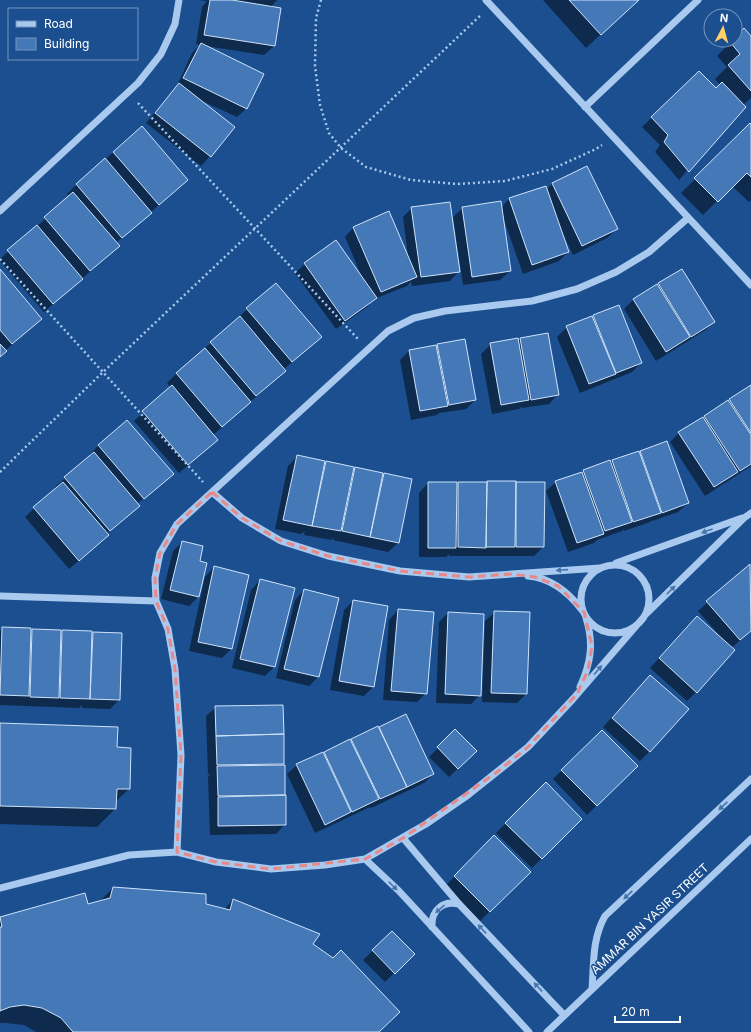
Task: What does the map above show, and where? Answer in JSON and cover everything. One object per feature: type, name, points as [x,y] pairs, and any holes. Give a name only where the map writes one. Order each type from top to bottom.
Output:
[{"type":"street","points":[[0,211],[138,83],[161,54],[175,24],[179,0]]},
{"type":"street","points":[[486,0],[751,285]]},
{"type":"street","points":[[491,6],[498,0]]},
{"type":"street","points":[[585,107],[698,0]]},
{"type":"street","points":[[177,852],[180,755],[175,668],[168,629],[156,601],[155,578],[160,554],[177,524],[388,331],[414,318],[445,311],[532,301],[577,289],[616,272],[649,252],[688,218]]},
{"type":"street","points":[[212,492],[242,518],[281,541],[328,556],[400,571],[469,577],[600,568],[744,518]]},
{"type":"street","points":[[510,574],[536,577],[558,586],[576,602],[593,624],[602,630],[614,632],[625,631],[635,626],[744,518],[751,513]]},
{"type":"street","points":[[0,888],[129,855],[177,852],[216,862],[271,869],[325,866],[365,858],[403,838],[468,795],[528,746],[575,697],[643,618],[648,608],[649,597],[647,586],[633,569],[622,565],[611,565]]},
{"type":"street","points":[[575,697],[588,670],[592,646],[581,602],[582,592],[592,574],[600,568]]},
{"type":"street","points":[[0,596],[156,601]]},
{"type":"street","points":[[592,989],[596,937],[599,926],[605,916],[751,779]]},
{"type":"street","points":[[403,838],[459,904],[564,1015]]},
{"type":"street","name":"AMMAR BIN YASIR STREET","points":[[547,1032],[751,839]]},
{"type":"street","points":[[365,858],[398,891],[529,1032]]},
{"type":"street","points":[[432,928],[434,913],[439,908],[445,904],[453,902],[459,904]]},
{"type":"path","points":[[321,0],[316,18],[315,66],[320,105],[328,133],[341,148],[366,167],[411,180],[457,184],[505,181],[552,169],[596,149],[613,136]]},
{"type":"path","points":[[0,472],[103,372],[491,6]]},
{"type":"path","points":[[128,92],[367,350]]},
{"type":"path","points":[[0,259],[212,492]]},
{"type":"highlighted area","points":[[212,492],[242,518],[281,541],[328,556],[400,571],[469,577],[510,574],[535,577],[558,586],[584,612],[592,646],[588,670],[577,694],[528,747],[497,772],[403,838],[365,859],[271,869],[216,862],[177,852],[181,755],[175,669],[168,629],[156,601],[155,578],[160,553],[177,524]]},
{"type":"building","points":[[210,0],[232,0],[281,8],[275,46],[204,35]]},
{"type":"building","points":[[569,0],[639,0],[601,35]]},
{"type":"building","points":[[744,28],[751,36],[751,91],[728,65],[740,54],[735,48],[743,48]]},
{"type":"building","points":[[201,43],[264,74],[247,109],[183,78]]},
{"type":"building","points":[[699,71],[716,88],[722,82],[746,107],[689,172],[664,142],[668,135],[651,117]]},
{"type":"building","points":[[179,83],[235,127],[211,157],[155,113]]},
{"type":"building","points":[[750,123],[751,177],[747,173],[718,202],[694,178]]},
{"type":"building","points":[[142,126],[188,180],[159,205],[113,152]]},
{"type":"building","points":[[105,158],[152,213],[122,238],[76,184]]},
{"type":"building","points":[[587,166],[618,229],[582,246],[552,183]]},
{"type":"building","points":[[546,186],[569,252],[532,265],[509,198]]},
{"type":"building","points":[[73,192],[120,246],[90,271],[44,217]]},
{"type":"building","points":[[501,201],[511,271],[472,277],[462,207]]},
{"type":"building","points":[[450,202],[460,272],[421,277],[411,207]]},
{"type":"building","points":[[389,211],[417,277],[381,292],[353,227]]},
{"type":"building","points":[[37,225],[83,279],[53,304],[7,250]]},
{"type":"building","points":[[336,240],[377,298],[345,321],[304,263]]},
{"type":"building","points":[[0,269],[42,319],[12,344],[0,330]]},
{"type":"building","points":[[682,269],[715,322],[691,337],[658,283]]},
{"type":"building","points":[[276,283],[322,337],[292,362],[246,308]]},
{"type":"building","points":[[657,284],[690,337],[666,352],[633,299]]},
{"type":"building","points":[[619,305],[642,363],[616,373],[593,315]]},
{"type":"building","points":[[240,316],[286,371],[256,396],[210,342]]},
{"type":"building","points":[[592,316],[616,374],[589,384],[566,326]]},
{"type":"building","points":[[548,333],[559,395],[531,400],[520,338]]},
{"type":"building","points":[[518,338],[529,400],[501,405],[490,343]]},
{"type":"building","points":[[465,339],[476,400],[449,405],[437,344]]},
{"type":"building","points":[[0,344],[7,351],[0,357]]},
{"type":"building","points":[[436,345],[448,406],[420,411],[409,350]]},
{"type":"building","points":[[205,348],[251,402],[222,427],[176,373]]},
{"type":"building","points":[[172,385],[218,440],[188,465],[142,411]]},
{"type":"building","points":[[751,385],[751,433],[729,399]]},
{"type":"building","points":[[728,400],[751,435],[751,464],[740,471],[704,416]]},
{"type":"building","points":[[703,417],[738,472],[714,487],[678,432]]},
{"type":"building","points":[[127,420],[174,474],[144,499],[98,445]]},
{"type":"building","points":[[667,441],[689,503],[662,513],[640,451]]},
{"type":"building","points":[[639,451],[661,513],[633,522],[612,460]]},
{"type":"building","points":[[94,452],[140,506],[110,531],[64,477]]},
{"type":"building","points":[[297,455],[325,461],[312,526],[283,520]]},
{"type":"building","points":[[610,460],[632,522],[605,531],[583,470]]},
{"type":"building","points":[[326,461],[354,467],[341,531],[312,526]]},
{"type":"building","points":[[355,467],[383,473],[370,537],[342,531]]},
{"type":"building","points":[[582,472],[604,534],[577,543],[555,481]]},
{"type":"building","points":[[384,473],[412,479],[399,543],[370,537]]},
{"type":"building","points":[[487,481],[516,481],[515,547],[486,547]]},
{"type":"building","points":[[63,482],[109,535],[79,561],[33,507]]},
{"type":"building","points":[[428,482],[457,482],[456,548],[428,548]]},
{"type":"building","points":[[458,482],[487,482],[486,548],[458,547]]},
{"type":"building","points":[[516,482],[545,482],[544,547],[516,547]]},
{"type":"building","points":[[182,541],[203,546],[200,561],[207,563],[199,597],[170,590]]},
{"type":"building","points":[[750,564],[751,631],[740,640],[706,601]]},
{"type":"building","points":[[214,566],[249,575],[232,649],[198,642]]},
{"type":"building","points":[[260,579],[295,588],[275,667],[240,659]]},
{"type":"building","points":[[304,589],[339,598],[319,677],[284,669]]},
{"type":"building","points":[[353,600],[388,606],[374,687],[339,681]]},
{"type":"building","points":[[398,609],[434,612],[427,694],[391,691]]},
{"type":"building","points":[[494,611],[530,612],[527,694],[491,693]]},
{"type":"building","points":[[448,612],[484,614],[481,696],[445,694]]},
{"type":"building","points":[[697,616],[735,650],[697,693],[659,658]]},
{"type":"building","points":[[2,627],[31,628],[29,696],[0,695]]},
{"type":"building","points":[[32,629],[61,630],[59,698],[30,697]]},
{"type":"building","points":[[62,630],[92,631],[90,699],[60,698]]},
{"type":"building","points":[[93,632],[122,633],[120,700],[90,699]]},
{"type":"building","points":[[650,675],[689,709],[650,752],[612,718]]},
{"type":"building","points":[[283,705],[284,734],[216,736],[215,706]]},
{"type":"building","points":[[406,714],[434,774],[407,787],[379,727]]},
{"type":"building","points":[[0,723],[118,727],[117,747],[131,748],[130,789],[117,789],[116,809],[0,806]]},
{"type":"building","points":[[378,726],[407,787],[380,799],[351,739]]},
{"type":"building","points":[[455,729],[477,751],[458,769],[437,747]]},
{"type":"building","points":[[602,730],[638,766],[597,806],[561,770]]},
{"type":"building","points":[[284,734],[284,764],[217,765],[216,736]]},
{"type":"building","points":[[350,739],[379,799],[352,812],[324,752]]},
{"type":"building","points":[[323,752],[351,812],[325,825],[296,764]]},
{"type":"building","points":[[285,765],[285,795],[218,796],[217,766]]},
{"type":"building","points":[[546,782],[582,819],[542,859],[505,823]]},
{"type":"building","points":[[286,795],[286,825],[218,826],[218,797]]},
{"type":"building","points":[[494,835],[531,872],[490,912],[454,876]]},
{"type":"building","points":[[113,887],[206,894],[206,904],[230,910],[233,899],[320,934],[313,944],[333,958],[341,950],[400,1012],[379,1032],[73,1032],[61,1018],[42,1008],[24,1005],[10,1007],[0,1011],[0,927],[2,927],[0,917],[85,893],[88,904],[110,898]]},
{"type":"building","points":[[392,931],[415,954],[395,974],[372,950]]}]
